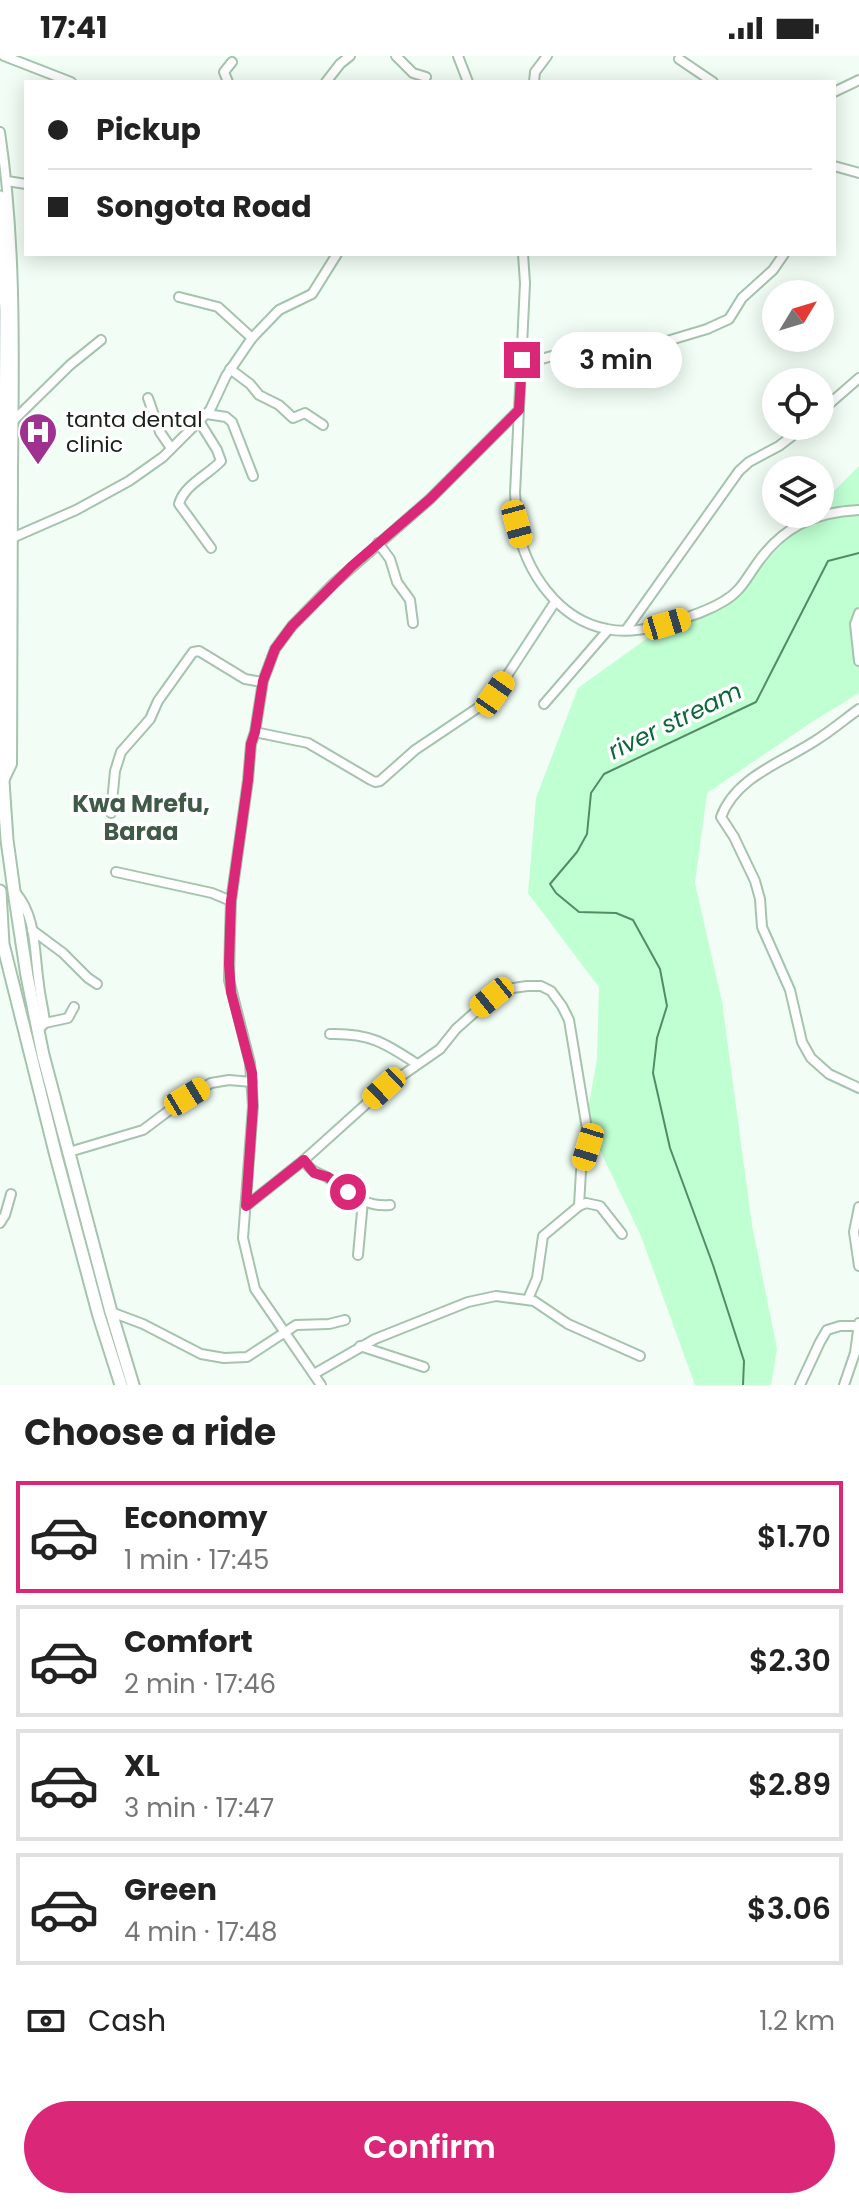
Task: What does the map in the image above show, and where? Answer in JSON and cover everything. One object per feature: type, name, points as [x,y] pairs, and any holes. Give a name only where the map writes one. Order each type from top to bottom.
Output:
[{"type":"highway","points":[[0,197],[6,311],[2,697],[7,840],[27,976],[69,1152],[133,1385]]},
{"type":"highway","points":[[0,891],[3,944],[99,1316],[121,1385]]},
{"type":"street","points":[[4,56],[23,59],[67,80]]},
{"type":"street","points":[[328,80],[350,56]]},
{"type":"street","points":[[396,56],[413,73],[426,77]]},
{"type":"street","points":[[458,56],[467,80]]},
{"type":"street","points":[[534,80],[535,72],[547,56]]},
{"type":"street","points":[[679,59],[710,80]]},
{"type":"street","points":[[227,80],[224,72],[232,62]]},
{"type":"street","points":[[836,91],[859,80]]},
{"type":"street","points":[[0,132],[13,263],[12,764],[3,781]]},
{"type":"street","points":[[836,167],[859,173]]},
{"type":"street","points":[[7,181],[24,184]]},
{"type":"street","points":[[12,538],[76,510],[129,481],[171,448],[203,417],[252,338],[279,310],[312,294],[336,256]]},
{"type":"street","points":[[523,256],[525,283],[515,493],[517,524],[529,561],[555,602],[588,623],[608,630],[649,629],[703,612],[739,592],[772,543],[806,520],[859,510]]},
{"type":"street","points":[[522,365],[585,349],[624,354],[707,329],[731,317],[742,298],[773,270],[783,256]]},
{"type":"street","points":[[179,297],[218,307],[252,338]]},
{"type":"street","points":[[13,420],[101,340]]},
{"type":"street","points":[[230,369],[259,395],[279,405],[293,418],[305,413],[323,425]]},
{"type":"street","points":[[834,400],[859,378]]},
{"type":"street","points":[[148,398],[160,432],[171,448]]},
{"type":"street","points":[[321,1385],[258,1294],[243,1238],[253,1106],[250,1063],[229,980],[231,901],[262,682],[275,649],[292,626],[333,584],[430,499],[519,410]]},
{"type":"street","points":[[203,417],[226,417],[232,422],[253,476]]},
{"type":"street","points":[[203,417],[221,461],[189,487],[179,502],[211,548]]},
{"type":"street","points":[[626,630],[744,465],[787,440]]},
{"type":"street","points":[[378,543],[390,559],[397,582],[410,600],[413,623]]},
{"type":"street","points":[[255,732],[308,743],[371,780],[380,781],[415,750],[495,694],[555,602]]},
{"type":"street","points":[[859,613],[855,624],[859,661]]},
{"type":"street","points":[[544,704],[608,630]]},
{"type":"street","points":[[111,813],[115,771],[121,752],[149,721],[158,701],[193,652],[199,651],[245,679],[262,682]]},
{"type":"street","points":[[859,709],[817,740],[740,788],[721,817],[755,881],[762,927],[790,990],[802,1042],[811,1058],[829,1074],[859,1088]]},
{"type":"street","points":[[116,872],[212,893],[231,901]]},
{"type":"street","points":[[14,891],[24,902],[32,930],[41,1027],[68,1018],[74,1007]]},
{"type":"street","points":[[32,930],[97,984]]},
{"type":"street","points":[[246,1206],[304,1160],[384,1088],[440,1049],[476,1010],[515,986],[541,986],[551,991],[569,1020],[588,1135],[581,1171],[579,1206]]},
{"type":"street","points":[[330,1034],[363,1035],[417,1064]]},
{"type":"street","points":[[69,1152],[143,1130],[211,1083],[229,1080],[252,1082]]},
{"type":"street","points":[[304,1160],[314,1173],[328,1177],[363,1201],[379,1206],[390,1205]]},
{"type":"street","points":[[0,1223],[11,1194]]},
{"type":"street","points":[[358,1255],[363,1201]]},
{"type":"street","points":[[528,1299],[537,1278],[543,1236],[579,1206],[586,1203],[600,1206],[622,1234]]},
{"type":"street","points":[[859,1207],[854,1232],[859,1266]]},
{"type":"street","points":[[314,1374],[359,1346],[438,1313],[482,1297],[496,1296],[528,1299],[568,1324],[640,1356]]},
{"type":"street","points":[[111,1312],[143,1324],[185,1347],[213,1357],[235,1359],[247,1357],[298,1324],[329,1324],[345,1320]]},
{"type":"street","points":[[800,1385],[827,1330],[859,1324],[855,1353],[844,1385]]},
{"type":"street","points":[[359,1346],[424,1367]]},
{"type":"green space","points":[[859,466],[859,693],[707,793],[695,883],[722,1002],[752,1225],[777,1349],[771,1385],[695,1385],[641,1236],[586,1121],[597,1059],[599,987],[528,893],[536,798],[578,688],[667,624],[727,600],[797,528],[834,528],[834,491]]},
{"type":"waterway","name":"river stream","points":[[743,1385],[744,1361],[670,1148],[653,1073],[657,1038],[667,1006],[660,969],[633,920],[616,913],[579,912],[550,884],[577,852],[587,834],[591,793],[604,774],[756,702],[828,561],[859,553]]},
{"type":"place","name":"tanta dental clinic","points":[[38,466]]},
{"type":"district","name":"Kwa Mrefu, Baraa","points":[[141,818]]},
{"type":"route","points":[[348,1192],[328,1177],[314,1173],[304,1160],[246,1206],[251,1151],[252,1073],[229,980],[230,931],[251,744],[262,682],[275,649],[292,626],[352,566],[430,499],[519,410],[522,360]]}]
